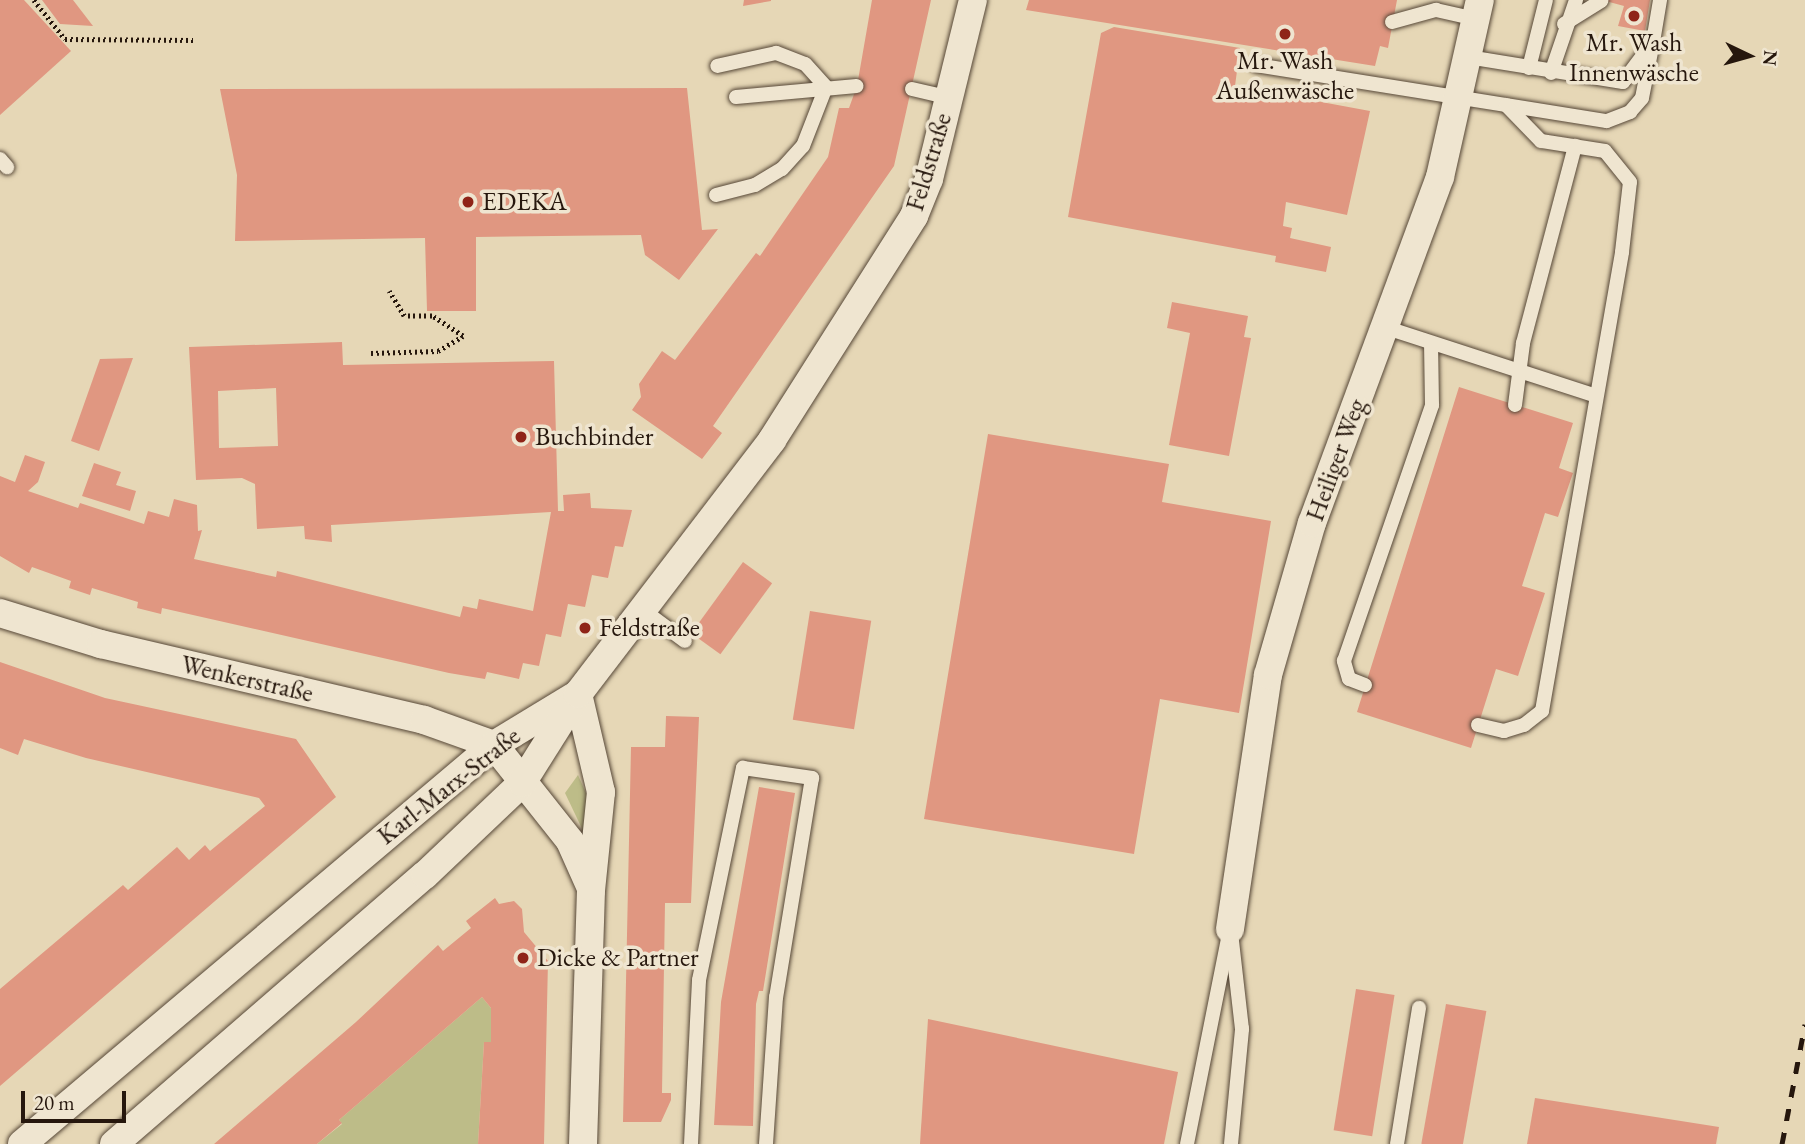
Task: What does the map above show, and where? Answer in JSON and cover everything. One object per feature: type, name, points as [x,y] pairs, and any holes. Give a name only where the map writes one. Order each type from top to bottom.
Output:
[{"type":"street","name":"Feldstraße","points":[[578,694],[772,440],[914,216],[929,178],[973,0]]},
{"type":"street","name":"Heiliger Weg","points":[[1230,929],[1268,675],[1312,523],[1440,177],[1478,10]]},
{"type":"street","name":"Wenkerstraße","points":[[0,613],[102,644],[424,720],[494,745]]},
{"type":"street","name":"Karl-Marx-Straße","points":[[22,1144],[494,745],[578,694]]},
{"type":"street","name":"Karl-Marx-Straße","points":[[114,1144],[425,875],[522,783],[578,694]]},
{"type":"street","points":[[578,694],[601,792],[591,890],[583,1144]]},
{"type":"street","points":[[494,745],[570,841],[591,890]]},
{"type":"lane","points":[[1423,0],[1436,10]]},
{"type":"lane","points":[[1529,68],[1546,0]]},
{"type":"lane","points":[[1551,72],[1564,24],[1576,0]]},
{"type":"lane","points":[[1256,65],[1607,121],[1630,112],[1642,98],[1660,0]]},
{"type":"lane","points":[[1564,24],[1601,1]]},
{"type":"lane","points":[[1392,22],[1436,10],[1478,10]]},
{"type":"lane","points":[[1468,57],[1623,82],[1653,42]]},
{"type":"lane","points":[[717,66],[776,54],[805,64],[826,87]]},
{"type":"lane","points":[[736,97],[857,86]]},
{"type":"lane","points":[[716,195],[755,185],[782,169],[803,146],[826,87]]},
{"type":"lane","points":[[912,89],[948,97]]},
{"type":"lane","points":[[1478,725],[1504,732],[1524,725],[1542,711],[1630,182],[1605,151],[1541,141],[1506,105]]},
{"type":"lane","points":[[1515,405],[1519,372],[1575,146]]},
{"type":"lane","points":[[1384,327],[1596,396]]},
{"type":"lane","points":[[1365,685],[1349,679],[1344,661],[1432,405],[1431,343]]},
{"type":"lane","points":[[643,610],[685,641]]},
{"type":"lane","points":[[691,1144],[699,980],[743,768],[812,778],[776,997],[766,1144]]},
{"type":"lane","points":[[1187,1144],[1230,929]]},
{"type":"lane","points":[[1230,929],[1242,1029],[1231,1144]]},
{"type":"lane","points":[[1396,1144],[1419,1008]]},
{"type":"path","points":[[34,0],[65,39],[193,40]]},
{"type":"path","points":[[371,353],[438,351],[463,336],[432,316],[404,316],[389,291]]},
{"type":"shaded area","points":[[578,775],[590,802],[586,837],[565,793]]},
{"type":"shaded area","points":[[482,997],[491,1008],[491,1042],[484,1042],[478,1144],[317,1144],[342,1124],[339,1120]]},
{"type":"building","points":[[0,0],[24,0],[71,51],[0,115]]},
{"type":"building","points":[[42,0],[73,0],[93,26],[60,24]]},
{"type":"building","points":[[744,0],[771,0],[771,1],[743,6]]},
{"type":"building","points":[[872,0],[931,0],[894,166],[713,426],[722,433],[702,459],[632,410],[641,397],[639,384],[662,351],[675,360],[756,253],[760,256],[828,157],[839,108],[849,108],[857,86]]},
{"type":"building","name":"Mr. Wash Außenwäsche","points":[[1029,0],[1397,0],[1388,48],[1380,46],[1375,66],[1026,10]]},
{"type":"building","name":"Mr. Wash Innenwäsche","points":[[1602,0],[1650,0],[1645,31],[1618,26],[1624,6]]},
{"type":"building","points":[[1114,27],[1240,48],[1235,86],[1370,111],[1347,215],[1286,202],[1283,226],[1292,228],[1290,238],[1331,247],[1326,272],[1275,262],[1276,256],[1068,217],[1101,33]]},
{"type":"building","name":"EDEKA","points":[[687,88],[702,230],[718,229],[679,280],[645,255],[641,235],[476,237],[476,311],[427,311],[425,238],[235,241],[237,175],[220,89]]},
{"type":"building","points":[[1172,302],[1248,316],[1244,337],[1251,338],[1229,456],[1169,445],[1190,333],[1167,328]]},
{"type":"building","points":[[342,342],[343,365],[554,361],[558,511],[564,511],[563,495],[590,493],[591,508],[632,510],[623,547],[615,546],[608,578],[592,575],[585,607],[568,604],[561,637],[546,634],[539,666],[523,663],[519,679],[487,672],[485,679],[162,608],[161,614],[137,608],[138,602],[92,588],[90,595],[69,588],[71,581],[32,567],[29,573],[0,556],[0,476],[15,482],[25,455],[45,462],[38,482],[28,491],[78,508],[80,503],[144,524],[148,511],[169,517],[174,499],[197,505],[198,531],[202,530],[194,559],[276,577],[277,571],[460,617],[463,606],[477,609],[479,599],[533,611],[551,512],[331,525],[332,542],[305,539],[304,526],[257,529],[255,484],[242,478],[196,480],[189,347]],"holes":[[[276,388],[278,446],[219,448],[218,391]]]},
{"type":"building","points":[[133,358],[99,451],[71,441],[100,359]]},
{"type":"building","points":[[1459,387],[1573,423],[1559,468],[1573,473],[1558,517],[1545,513],[1522,586],[1545,593],[1518,676],[1496,669],[1471,748],[1357,712]]},
{"type":"building","points":[[988,434],[1169,464],[1162,502],[1271,521],[1239,713],[1160,699],[1134,854],[924,819]]},
{"type":"building","points":[[94,463],[121,472],[116,485],[136,491],[130,511],[82,496]]},
{"type":"building","points":[[743,562],[772,583],[720,654],[691,633]]},
{"type":"building","points":[[810,611],[871,621],[854,729],[793,720]]},
{"type":"building","points":[[0,662],[105,698],[296,739],[336,797],[0,1086],[0,989],[123,885],[128,890],[177,847],[189,860],[205,845],[210,851],[265,806],[259,798],[86,758],[24,739],[18,755],[0,748]]},
{"type":"building","points":[[666,716],[699,717],[691,903],[665,903],[662,1093],[671,1093],[671,1100],[661,1122],[623,1122],[631,747],[665,747]]},
{"type":"building","points":[[759,787],[795,793],[763,991],[759,991],[756,1004],[753,1126],[714,1125],[721,1002]]},
{"type":"building","points":[[495,898],[499,904],[514,901],[522,909],[524,932],[548,961],[544,1144],[478,1144],[484,1042],[491,1042],[491,1008],[482,997],[339,1120],[342,1123],[317,1144],[214,1144],[356,1022],[438,945],[443,951],[471,928],[466,921]]},
{"type":"building","points":[[1356,989],[1395,995],[1372,1136],[1334,1130]]},
{"type":"building","points":[[1446,1004],[1486,1011],[1463,1144],[1421,1144]]},
{"type":"building","points":[[928,1019],[1178,1072],[1164,1144],[920,1144]]},
{"type":"building","points":[[1535,1098],[1719,1127],[1716,1144],[1527,1144]]},
{"type":"railway","points":[[1782,1144],[1805,1024]]},
{"type":"place","name":"Mr. Wash Innenwäsche","points":[[1634,16]]},
{"type":"place","name":"Mr. Wash Außenwäsche","points":[[1285,34]]},
{"type":"place","name":"EDEKA","points":[[468,202]]},
{"type":"place","name":"Buchbinder","points":[[521,437]]},
{"type":"place","name":"Feldstraße","points":[[585,628]]},
{"type":"place","name":"Dicke & Partner","points":[[523,958]]}]
